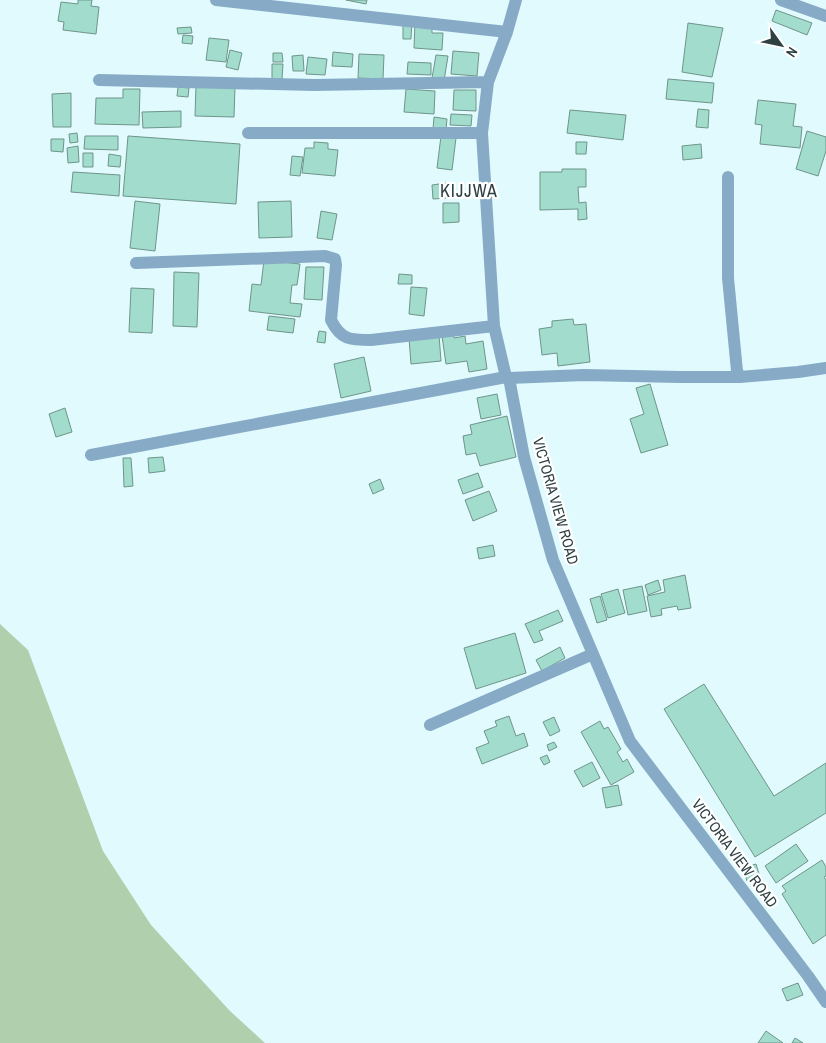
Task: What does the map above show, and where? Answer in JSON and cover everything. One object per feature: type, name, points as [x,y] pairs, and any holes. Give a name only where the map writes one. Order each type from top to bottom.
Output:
[{"type":"street","points":[[216,0],[507,32]]},
{"type":"street","name":"VICTORIA VIEW ROAD","points":[[516,0],[507,32],[488,82],[482,133],[494,326],[524,457],[553,560],[630,741],[826,1002]]},
{"type":"street","points":[[781,0],[826,16]]},
{"type":"street","points":[[99,80],[314,85],[488,82]]},
{"type":"street","points":[[248,133],[482,133]]},
{"type":"street","points":[[728,177],[728,278],[737,372],[740,377]]},
{"type":"street","points":[[136,263],[325,256],[334,259],[336,265],[331,320],[335,328],[352,340],[371,340],[494,326]]},
{"type":"street","points":[[91,455],[507,378],[584,375],[740,377],[826,368]]},
{"type":"street","points":[[430,725],[593,654]]},
{"type":"green space","points":[[0,624],[28,650],[103,851],[151,925],[230,1011],[265,1043],[0,1043]]},
{"type":"building","points":[[78,0],[92,0],[91,6],[99,7],[96,34],[63,30],[64,22],[58,21],[61,2],[78,4]]},
{"type":"building","points":[[346,0],[367,0],[366,4]]},
{"type":"building","points":[[776,10],[812,23],[807,35],[772,21]]},
{"type":"building","points":[[403,19],[412,19],[411,39],[403,39]]},
{"type":"building","points":[[415,22],[432,23],[432,33],[443,33],[442,50],[414,48]]},
{"type":"building","points":[[688,23],[723,28],[712,77],[682,72]]},
{"type":"building","points":[[191,27],[192,33],[178,34],[177,28]]},
{"type":"building","points":[[183,35],[193,36],[192,44],[182,43]]},
{"type":"building","points":[[209,38],[229,40],[226,62],[206,60]]},
{"type":"building","points":[[230,50],[242,53],[238,70],[226,67]]},
{"type":"building","points":[[453,51],[479,53],[477,76],[451,74]]},
{"type":"building","points":[[333,52],[353,54],[352,67],[332,66]]},
{"type":"building","points":[[273,53],[282,53],[283,62],[273,62]]},
{"type":"building","points":[[359,54],[384,55],[383,79],[358,78]]},
{"type":"building","points":[[303,55],[304,71],[293,71],[292,56]]},
{"type":"building","points":[[436,55],[448,56],[444,81],[432,78]]},
{"type":"building","points":[[308,57],[327,59],[325,75],[306,74]]},
{"type":"building","points":[[408,62],[431,63],[431,75],[407,74]]},
{"type":"building","points":[[272,64],[283,64],[282,79],[272,79]]},
{"type":"building","points":[[668,79],[714,83],[712,103],[666,99]]},
{"type":"building","points":[[196,86],[235,86],[234,117],[195,116]]},
{"type":"building","points":[[178,87],[189,88],[188,97],[177,96]]},
{"type":"building","points":[[123,89],[140,89],[139,125],[95,124],[96,98],[123,98]]},
{"type":"building","points":[[406,89],[435,91],[434,114],[404,112]]},
{"type":"building","points":[[454,90],[476,90],[476,111],[453,110]]},
{"type":"building","points":[[71,93],[71,127],[53,127],[52,94]]},
{"type":"building","points":[[758,100],[796,104],[793,126],[802,127],[800,148],[760,144],[762,125],[755,124]]},
{"type":"building","points":[[698,109],[709,110],[708,128],[696,127]]},
{"type":"building","points":[[570,110],[626,115],[623,140],[567,133]]},
{"type":"building","points":[[181,111],[181,127],[143,128],[142,112]]},
{"type":"building","points":[[451,114],[472,115],[471,126],[450,125]]},
{"type":"building","points":[[434,117],[447,119],[446,129],[433,129]]},
{"type":"building","points":[[807,131],[826,137],[826,151],[818,176],[796,169]]},
{"type":"building","points":[[77,133],[78,142],[70,143],[69,134]]},
{"type":"building","points":[[85,136],[118,136],[118,150],[84,149]]},
{"type":"building","points":[[128,136],[240,144],[236,204],[123,196]]},
{"type":"building","points":[[441,136],[456,138],[452,170],[437,168]]},
{"type":"building","points":[[51,139],[64,139],[63,152],[51,151]]},
{"type":"building","points":[[314,142],[328,143],[328,149],[338,150],[335,176],[302,173],[305,148],[314,148]]},
{"type":"building","points":[[576,142],[587,142],[586,154],[576,154]]},
{"type":"building","points":[[701,144],[702,158],[683,160],[682,146]]},
{"type":"building","points":[[78,146],[79,162],[68,163],[67,148]]},
{"type":"building","points":[[83,153],[93,153],[93,167],[83,167]]},
{"type":"building","points":[[109,154],[121,156],[120,167],[108,166]]},
{"type":"building","points":[[292,156],[303,157],[300,176],[290,175]]},
{"type":"building","points":[[562,169],[586,169],[586,187],[578,187],[579,203],[586,202],[587,219],[578,220],[578,209],[540,210],[540,172],[562,172]]},
{"type":"building","points":[[73,172],[120,175],[119,196],[71,192]]},
{"type":"building","points":[[446,183],[447,198],[433,199],[432,185]]},
{"type":"building","points":[[135,201],[160,204],[155,251],[130,248]]},
{"type":"building","points":[[291,201],[292,237],[259,238],[258,202]]},
{"type":"building","points":[[443,203],[459,203],[459,222],[443,223]]},
{"type":"building","points":[[321,211],[337,214],[332,240],[317,238]]},
{"type":"building","points":[[264,260],[300,264],[297,285],[292,285],[290,303],[302,304],[300,317],[249,311],[252,284],[261,285]]},
{"type":"building","points":[[306,267],[324,267],[322,300],[304,299]]},
{"type":"building","points":[[174,272],[199,273],[197,327],[173,326]]},
{"type":"building","points":[[399,274],[412,275],[412,284],[398,284]]},
{"type":"building","points":[[411,287],[427,288],[424,316],[409,314]]},
{"type":"building","points":[[131,288],[154,289],[152,333],[129,332]]},
{"type":"building","points":[[269,316],[295,319],[293,333],[267,330]]},
{"type":"building","points":[[573,319],[574,325],[586,324],[590,362],[558,366],[557,353],[542,355],[539,329],[552,327],[552,321]]},
{"type":"building","points":[[319,331],[326,332],[325,343],[317,342]]},
{"type":"building","points":[[453,334],[454,338],[465,336],[466,344],[483,341],[487,369],[469,372],[467,361],[446,364],[442,336]]},
{"type":"building","points":[[439,335],[441,361],[411,364],[409,338]]},
{"type":"building","points":[[364,357],[371,391],[341,398],[334,364]]},
{"type":"building","points":[[650,384],[668,445],[641,453],[630,419],[644,414],[636,388]]},
{"type":"building","points":[[497,394],[501,415],[481,419],[477,398]]},
{"type":"building","points":[[65,408],[72,432],[56,437],[49,414]]},
{"type":"building","points":[[507,416],[516,457],[480,466],[476,453],[466,455],[463,436],[472,434],[470,425]]},
{"type":"building","points":[[163,457],[165,471],[149,473],[148,458]]},
{"type":"building","points":[[123,458],[131,458],[133,486],[124,487]]},
{"type":"building","points":[[478,473],[483,487],[463,494],[458,480]]},
{"type":"building","points":[[380,479],[384,489],[373,494],[369,484]]},
{"type":"building","points":[[489,491],[497,511],[473,521],[465,500]]},
{"type":"building","points":[[493,545],[495,556],[479,559],[477,548]]},
{"type":"building","points":[[685,575],[691,608],[678,610],[677,606],[661,609],[662,615],[651,617],[647,596],[665,592],[663,580]]},
{"type":"building","points":[[658,580],[661,590],[648,595],[645,585]]},
{"type":"building","points":[[642,586],[647,611],[628,615],[623,590]]},
{"type":"building","points":[[618,589],[625,613],[608,618],[601,594]]},
{"type":"building","points":[[600,596],[607,620],[597,623],[590,599]]},
{"type":"building","points":[[558,610],[563,621],[539,631],[543,640],[534,643],[525,624]]},
{"type":"building","points":[[515,633],[526,673],[476,689],[464,648]]},
{"type":"building","points":[[560,647],[565,658],[542,671],[536,660]]},
{"type":"building","points":[[704,684],[774,796],[826,763],[826,813],[755,857],[664,709]]},
{"type":"building","points":[[509,716],[516,736],[524,733],[528,746],[482,764],[476,748],[489,743],[484,731],[497,726],[495,721]]},
{"type":"building","points":[[554,717],[560,731],[550,736],[543,722]]},
{"type":"building","points":[[600,721],[604,729],[608,727],[621,749],[617,752],[623,762],[627,759],[634,772],[611,785],[581,732]]},
{"type":"building","points":[[554,742],[557,747],[549,751],[547,745]]},
{"type":"building","points":[[547,755],[550,762],[544,765],[540,758]]},
{"type":"building","points":[[592,762],[600,778],[583,787],[574,771]]},
{"type":"building","points":[[618,785],[622,805],[606,808],[602,788]]},
{"type":"building","points":[[796,844],[808,861],[776,883],[765,866]]},
{"type":"building","points":[[822,860],[826,867],[826,876],[824,877],[826,880],[826,935],[813,944],[782,894],[786,891],[782,886]]},
{"type":"building","points":[[756,864],[760,877],[747,881],[743,868]]},
{"type":"building","points":[[798,983],[803,995],[787,1001],[782,989]]},
{"type":"building","points":[[766,1031],[783,1043],[758,1043]]},
{"type":"building","points":[[795,1038],[803,1043],[792,1043]]},
{"type":"district","name":"KIJJWA","points":[[469,190]]}]
